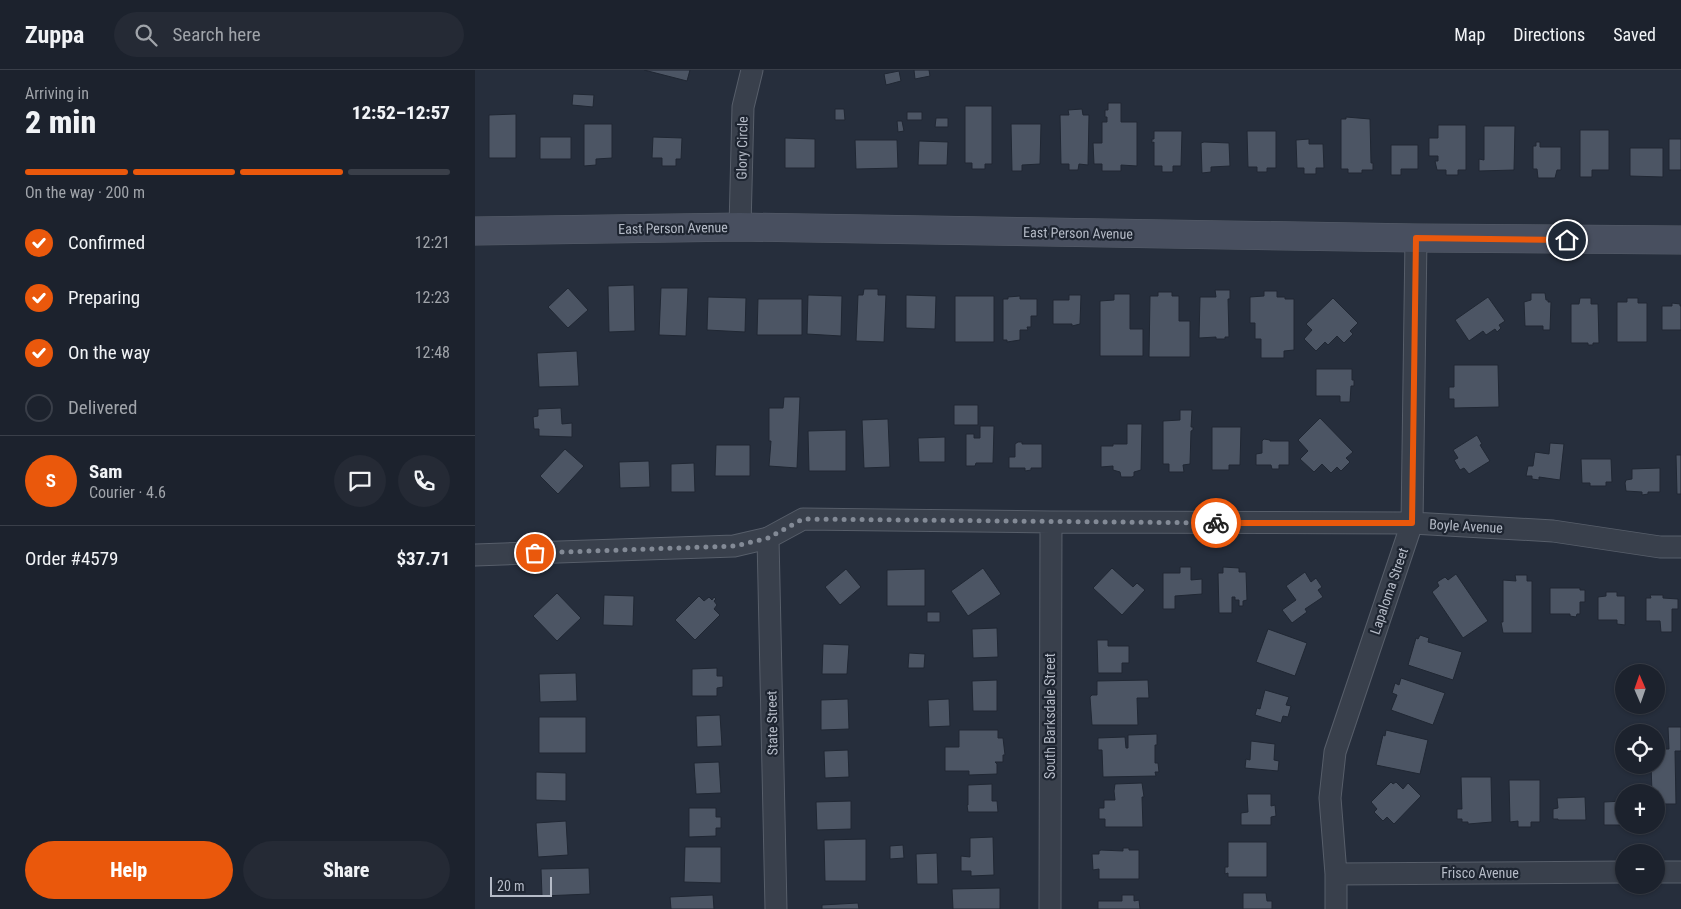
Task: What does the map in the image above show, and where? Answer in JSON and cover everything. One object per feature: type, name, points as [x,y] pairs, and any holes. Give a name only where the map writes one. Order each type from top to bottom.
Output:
[{"type":"main road","name":"East Person Avenue","points":[[475,231],[740,227],[1416,238],[1681,240]]},
{"type":"street","name":"Glory Circle","points":[[740,227],[743,107],[752,70]]},
{"type":"street","name":"Lapaloma Street","points":[[1336,909],[1336,874],[1330,798],[1335,752],[1412,523],[1416,238]]},
{"type":"street","name":"Boyle Avenue","points":[[475,555],[735,546],[768,538],[803,519],[1412,523],[1553,531],[1659,547],[1681,547]]},
{"type":"street","name":"South Barksdale Street","points":[[1050,909],[1051,522]]},
{"type":"street","name":"State Street","points":[[768,538],[776,909]]},
{"type":"street","name":"Frisco Avenue","points":[[1336,874],[1615,872]]},
{"type":"street","points":[[1665,872],[1681,872]]},
{"type":"building","points":[[644,70],[690,70],[687,81]]},
{"type":"building","points":[[914,70],[929,70],[930,76],[915,79]]},
{"type":"building","points":[[899,71],[901,81],[886,85],[884,74]]},
{"type":"building","points":[[573,94],[594,95],[593,107],[572,105]]},
{"type":"building","points":[[1108,103],[1121,103],[1121,122],[1137,122],[1137,166],[1121,165],[1121,171],[1102,171],[1102,164],[1094,164],[1093,143],[1102,143],[1102,122],[1107,122],[1105,110],[1108,110]]},
{"type":"building","points":[[965,106],[992,106],[992,164],[985,164],[985,169],[972,169],[972,163],[965,163]]},
{"type":"building","points":[[835,109],[844,109],[845,120],[835,120]]},
{"type":"building","points":[[1082,109],[1083,115],[1089,115],[1088,165],[1079,164],[1078,170],[1069,170],[1069,164],[1061,164],[1060,115],[1069,115],[1068,110]]},
{"type":"building","points":[[907,112],[922,112],[922,120],[907,120]]},
{"type":"building","points":[[516,114],[516,158],[489,158],[489,115]]},
{"type":"building","points":[[1346,117],[1370,119],[1371,163],[1373,163],[1373,170],[1362,170],[1362,173],[1348,173],[1348,169],[1341,169],[1341,119],[1346,119]]},
{"type":"building","points":[[936,118],[948,118],[948,127],[935,127]]},
{"type":"building","points":[[897,121],[902,121],[904,131],[898,132]]},
{"type":"building","points":[[584,124],[612,124],[612,158],[596,159],[596,165],[584,166]]},
{"type":"building","points":[[1011,124],[1041,124],[1040,164],[1022,165],[1022,171],[1012,171]]},
{"type":"building","points":[[1438,125],[1466,125],[1466,170],[1458,170],[1458,175],[1446,175],[1446,170],[1437,170],[1435,161],[1438,161],[1438,156],[1429,156],[1429,138],[1438,138]]},
{"type":"building","points":[[1484,126],[1515,126],[1514,170],[1479,171],[1479,159],[1484,160]]},
{"type":"building","points":[[1580,130],[1609,130],[1609,170],[1592,170],[1592,177],[1580,177]]},
{"type":"building","points":[[1154,131],[1182,131],[1181,166],[1173,166],[1173,172],[1162,172],[1162,166],[1154,166],[1154,142],[1152,143],[1152,139],[1154,139]]},
{"type":"building","points":[[1247,131],[1276,131],[1276,168],[1267,168],[1267,172],[1257,172],[1257,167],[1248,167]]},
{"type":"building","points":[[540,137],[571,137],[571,159],[540,159]]},
{"type":"building","points":[[653,137],[682,138],[681,159],[676,159],[676,166],[662,166],[662,158],[652,158]]},
{"type":"building","points":[[785,138],[815,139],[815,168],[785,168]]},
{"type":"building","points":[[1309,139],[1309,144],[1323,144],[1324,168],[1316,168],[1316,174],[1304,174],[1304,168],[1297,168],[1296,140]]},
{"type":"building","points":[[1669,139],[1681,139],[1681,170],[1669,170]]},
{"type":"building","points":[[855,140],[897,140],[898,168],[856,169]]},
{"type":"building","points":[[919,141],[948,142],[947,165],[918,165]]},
{"type":"building","points":[[1536,142],[1540,142],[1540,147],[1561,147],[1561,170],[1557,170],[1555,178],[1538,178],[1537,169],[1533,169],[1533,146],[1536,146]]},
{"type":"building","points":[[1201,143],[1229,143],[1230,166],[1211,167],[1211,172],[1202,173]]},
{"type":"building","points":[[1391,145],[1418,145],[1418,169],[1401,169],[1401,175],[1391,175]]},
{"type":"building","points":[[1630,148],[1663,148],[1663,177],[1630,176]]},
{"type":"building","points":[[634,285],[635,331],[609,332],[608,286]]},
{"type":"building","points":[[568,288],[588,310],[568,328],[548,307]]},
{"type":"building","points":[[661,288],[688,288],[686,336],[659,335]]},
{"type":"building","points":[[864,289],[878,289],[878,295],[886,295],[884,342],[856,341],[858,295],[863,295]]},
{"type":"building","points":[[1215,290],[1230,290],[1230,299],[1228,299],[1229,337],[1225,337],[1225,339],[1216,339],[1216,337],[1199,338],[1200,297],[1216,297]]},
{"type":"building","points":[[1264,291],[1277,291],[1277,297],[1294,299],[1294,350],[1284,351],[1284,358],[1261,358],[1261,339],[1255,339],[1255,323],[1250,323],[1250,297],[1264,296]]},
{"type":"building","points":[[1158,292],[1172,292],[1172,296],[1179,296],[1179,321],[1190,321],[1190,357],[1149,357],[1150,296],[1158,296]]},
{"type":"building","points":[[1531,293],[1545,293],[1546,300],[1551,302],[1550,330],[1543,330],[1543,326],[1525,326],[1524,302],[1531,300]]},
{"type":"building","points":[[1114,294],[1130,294],[1130,329],[1143,329],[1143,356],[1100,356],[1100,301],[1114,300]]},
{"type":"building","points":[[808,295],[842,296],[841,336],[807,334]]},
{"type":"building","points":[[906,295],[936,296],[935,329],[906,328]]},
{"type":"building","points":[[1069,295],[1081,295],[1080,324],[1072,326],[1072,324],[1053,324],[1053,300],[1069,300]]},
{"type":"building","points":[[955,296],[994,296],[994,342],[955,342]]},
{"type":"building","points":[[1020,296],[1020,299],[1037,299],[1037,316],[1031,316],[1031,327],[1027,327],[1028,330],[1020,330],[1020,340],[1007,342],[1007,340],[1003,340],[1003,299]]},
{"type":"building","points":[[708,297],[746,298],[745,332],[707,330]]},
{"type":"building","points":[[1488,297],[1505,321],[1499,325],[1501,328],[1497,332],[1495,329],[1486,335],[1483,331],[1469,341],[1455,320]]},
{"type":"building","points":[[1333,298],[1358,323],[1350,331],[1353,334],[1344,343],[1337,336],[1328,345],[1325,342],[1316,351],[1304,339],[1312,330],[1306,324]]},
{"type":"building","points":[[1580,298],[1591,298],[1591,304],[1598,304],[1599,343],[1588,345],[1588,343],[1571,343],[1571,304],[1579,304]]},
{"type":"building","points":[[1627,298],[1638,298],[1638,303],[1647,303],[1647,342],[1617,342],[1617,302],[1627,302]]},
{"type":"building","points":[[758,299],[802,299],[802,335],[757,335]]},
{"type":"building","points":[[1672,303],[1680,304],[1681,306],[1681,330],[1662,330],[1662,306],[1672,306]]},
{"type":"building","points":[[577,351],[579,386],[539,387],[537,353]]},
{"type":"building","points":[[1454,365],[1498,365],[1499,407],[1454,408],[1454,399],[1449,399],[1449,387],[1454,387]]},
{"type":"building","points":[[1316,369],[1352,369],[1354,386],[1351,386],[1350,402],[1340,402],[1340,396],[1316,396]]},
{"type":"building","points":[[784,397],[800,397],[797,468],[769,466],[771,441],[769,441],[769,408],[783,408]]},
{"type":"building","points":[[954,405],[978,405],[978,425],[954,425]]},
{"type":"building","points":[[561,408],[562,424],[572,423],[572,437],[539,436],[539,429],[534,429],[533,417],[538,416],[538,409]]},
{"type":"building","points":[[1180,410],[1192,410],[1191,427],[1193,427],[1193,430],[1191,431],[1190,464],[1183,465],[1184,472],[1169,472],[1169,464],[1163,464],[1163,421],[1180,420]]},
{"type":"building","points":[[1320,418],[1353,452],[1346,458],[1350,462],[1341,471],[1337,467],[1331,473],[1322,464],[1314,472],[1300,459],[1308,451],[1298,440]]},
{"type":"building","points":[[888,419],[890,467],[864,468],[862,420]]},
{"type":"building","points":[[1127,424],[1142,424],[1141,470],[1134,472],[1132,477],[1121,477],[1120,472],[1113,470],[1113,466],[1101,467],[1101,446],[1127,444]]},
{"type":"building","points":[[980,426],[994,426],[993,463],[976,463],[975,466],[966,466],[966,434],[974,434],[974,438],[980,438]]},
{"type":"building","points":[[1212,427],[1241,427],[1240,465],[1229,465],[1229,470],[1212,470]]},
{"type":"building","points":[[846,430],[846,471],[809,471],[808,431]]},
{"type":"building","points":[[1477,435],[1482,444],[1480,445],[1490,461],[1469,474],[1464,468],[1460,470],[1454,460],[1458,458],[1453,450]]},
{"type":"building","points":[[945,437],[945,462],[919,462],[918,438]]},
{"type":"building","points":[[1264,439],[1270,441],[1289,441],[1289,465],[1279,465],[1279,469],[1272,469],[1271,465],[1256,465],[1256,454],[1262,453],[1262,441]]},
{"type":"building","points":[[1022,442],[1022,444],[1042,444],[1042,468],[1031,468],[1031,470],[1025,471],[1025,468],[1009,468],[1009,457],[1015,457],[1015,444]]},
{"type":"building","points":[[1550,443],[1564,444],[1560,480],[1539,477],[1539,480],[1532,479],[1532,476],[1526,476],[1528,466],[1533,466],[1535,452],[1549,454]]},
{"type":"building","points":[[716,445],[750,445],[750,476],[715,476]]},
{"type":"building","points":[[565,449],[584,466],[558,494],[540,476]]},
{"type":"building","points":[[1676,455],[1681,455],[1681,494],[1677,494]]},
{"type":"building","points":[[1581,459],[1611,459],[1612,482],[1606,482],[1606,486],[1590,486],[1590,483],[1582,483]]},
{"type":"building","points":[[649,461],[650,487],[620,488],[619,462]]},
{"type":"building","points":[[694,463],[695,492],[671,492],[671,464]]},
{"type":"building","points":[[1660,468],[1660,492],[1648,492],[1648,494],[1642,495],[1642,492],[1626,491],[1625,483],[1626,480],[1632,479],[1632,469]]},
{"type":"building","points":[[1180,567],[1191,567],[1191,580],[1202,579],[1202,594],[1175,596],[1175,609],[1163,609],[1163,573],[1180,573]]},
{"type":"building","points":[[1223,567],[1239,568],[1239,572],[1246,572],[1247,600],[1243,601],[1243,606],[1239,606],[1239,600],[1235,600],[1235,597],[1232,597],[1232,613],[1219,613],[1218,573],[1223,573]]},
{"type":"building","points":[[983,568],[1001,594],[968,616],[951,591]]},
{"type":"building","points":[[1112,568],[1133,587],[1137,583],[1145,590],[1122,615],[1093,588]]},
{"type":"building","points":[[846,569],[861,587],[840,605],[825,587]]},
{"type":"building","points":[[925,569],[925,606],[887,606],[887,570]]},
{"type":"building","points":[[1305,572],[1311,582],[1316,578],[1322,587],[1318,590],[1323,597],[1305,609],[1307,612],[1292,623],[1282,610],[1296,600],[1286,586]]},
{"type":"building","points":[[1456,574],[1488,621],[1463,638],[1432,592],[1439,586],[1437,582],[1445,577],[1448,580]]},
{"type":"building","points":[[1515,575],[1527,575],[1527,581],[1532,581],[1532,633],[1503,633],[1501,622],[1503,622],[1503,580],[1516,581]]},
{"type":"building","points":[[1550,588],[1580,588],[1580,590],[1585,590],[1585,602],[1580,602],[1580,614],[1577,614],[1576,617],[1570,616],[1570,614],[1550,614]]},
{"type":"building","points":[[1606,592],[1617,592],[1617,596],[1625,596],[1625,625],[1617,624],[1617,620],[1598,620],[1598,597],[1606,596]]},
{"type":"building","points":[[557,593],[581,618],[557,641],[533,616]]},
{"type":"building","points":[[604,595],[634,596],[633,626],[603,625]]},
{"type":"building","points":[[1650,595],[1663,595],[1663,598],[1678,599],[1678,609],[1672,609],[1672,632],[1661,632],[1660,621],[1646,621],[1646,598],[1651,598]]},
{"type":"building","points":[[699,596],[704,601],[709,597],[712,600],[714,597],[717,605],[714,609],[720,615],[695,640],[675,620]]},
{"type":"building","points":[[927,612],[940,612],[940,622],[927,622]]},
{"type":"building","points":[[997,628],[998,657],[973,658],[972,629]]},
{"type":"building","points":[[1268,629],[1307,643],[1295,676],[1256,662]]},
{"type":"building","points":[[1420,635],[1429,638],[1428,642],[1462,652],[1453,680],[1408,665],[1416,638],[1418,639]]},
{"type":"building","points":[[1097,640],[1108,640],[1108,646],[1129,646],[1129,663],[1122,663],[1122,673],[1098,673]]},
{"type":"building","points":[[823,644],[849,645],[847,674],[822,674]]},
{"type":"building","points":[[909,653],[925,654],[924,668],[908,668]]},
{"type":"building","points":[[717,668],[717,676],[723,676],[723,687],[717,688],[717,696],[692,696],[692,669]]},
{"type":"building","points":[[576,673],[577,701],[540,702],[539,674]]},
{"type":"building","points":[[1401,678],[1445,693],[1433,725],[1391,710],[1397,695],[1392,693],[1395,683],[1399,685]]},
{"type":"building","points":[[997,680],[997,711],[973,711],[972,681]]},
{"type":"building","points":[[1148,680],[1149,698],[1137,698],[1138,725],[1092,725],[1090,697],[1097,695],[1097,681]]},
{"type":"building","points":[[1265,690],[1289,697],[1286,705],[1291,706],[1288,717],[1283,716],[1281,723],[1255,715],[1257,708],[1260,709]]},
{"type":"building","points":[[848,699],[849,729],[821,730],[821,700]]},
{"type":"building","points":[[949,699],[950,726],[929,727],[928,700]]},
{"type":"building","points":[[720,715],[722,746],[697,747],[696,716]]},
{"type":"building","points":[[539,717],[586,717],[586,753],[539,753]]},
{"type":"building","points":[[1668,727],[1681,727],[1681,751],[1675,751],[1676,804],[1665,804],[1665,784],[1652,784],[1651,774],[1665,774],[1665,749],[1669,749]]},
{"type":"building","points":[[959,730],[998,730],[998,738],[1003,738],[1005,755],[1003,755],[1003,762],[995,762],[997,764],[997,774],[969,775],[969,771],[945,771],[945,747],[959,747]]},
{"type":"building","points":[[1386,730],[1428,740],[1420,774],[1376,765],[1383,735],[1385,736]]},
{"type":"building","points":[[1157,734],[1155,763],[1158,763],[1159,772],[1155,772],[1156,776],[1103,777],[1102,750],[1098,750],[1098,738],[1125,737],[1126,748],[1128,748],[1128,735]]},
{"type":"building","points":[[1251,741],[1275,744],[1274,760],[1279,761],[1278,771],[1245,768],[1246,759],[1250,760]]},
{"type":"building","points":[[848,750],[849,777],[825,778],[824,751]]},
{"type":"building","points":[[719,762],[721,793],[696,794],[694,763]]},
{"type":"building","points":[[536,772],[566,773],[566,801],[536,800]]},
{"type":"building","points":[[1461,777],[1491,777],[1492,822],[1468,824],[1468,822],[1462,822],[1462,819],[1457,819],[1457,809],[1462,809]]},
{"type":"building","points":[[1509,780],[1540,780],[1540,822],[1531,822],[1531,827],[1518,827],[1518,821],[1510,822]]},
{"type":"building","points":[[1391,782],[1393,784],[1396,782],[1403,789],[1408,783],[1421,796],[1394,824],[1387,817],[1383,821],[1374,812],[1377,809],[1371,802]]},
{"type":"building","points":[[1142,783],[1144,797],[1142,797],[1143,827],[1105,827],[1105,819],[1099,819],[1099,808],[1104,808],[1104,800],[1115,800],[1115,784]]},
{"type":"building","points":[[992,784],[992,801],[997,801],[998,812],[968,812],[968,785]]},
{"type":"building","points":[[1247,794],[1271,794],[1271,806],[1275,805],[1276,816],[1271,817],[1271,825],[1241,825],[1241,813],[1248,812]]},
{"type":"building","points":[[1585,797],[1586,820],[1553,819],[1553,809],[1558,808],[1557,798]]},
{"type":"building","points":[[851,801],[851,829],[817,830],[816,802]]},
{"type":"building","points":[[1615,801],[1615,825],[1604,825],[1604,802]]},
{"type":"building","points":[[689,808],[716,808],[716,817],[721,817],[721,828],[716,828],[716,836],[689,837]]},
{"type":"building","points":[[566,821],[568,855],[538,857],[536,823]]},
{"type":"building","points":[[993,837],[994,875],[971,876],[971,871],[961,871],[961,856],[970,857],[970,838]]},
{"type":"building","points":[[866,839],[866,881],[825,881],[824,840]]},
{"type":"building","points":[[1228,842],[1267,842],[1267,877],[1228,877],[1228,873],[1225,874],[1225,867],[1228,867]]},
{"type":"building","points":[[903,845],[904,858],[890,859],[890,846]]},
{"type":"building","points":[[685,847],[721,847],[721,883],[684,882]]},
{"type":"building","points":[[1123,848],[1139,850],[1139,879],[1099,879],[1099,869],[1093,870],[1092,854],[1099,854],[1101,850],[1123,851]]},
{"type":"building","points":[[937,853],[938,884],[917,884],[916,854]]},
{"type":"building","points":[[589,868],[590,894],[542,896],[541,869]]},
{"type":"building","points":[[1000,888],[1000,909],[953,909],[952,889]]},
{"type":"building","points":[[1243,893],[1266,893],[1267,901],[1272,901],[1272,909],[1243,909]]},
{"type":"building","points":[[713,895],[714,909],[671,909],[670,897]]},
{"type":"building","points":[[1122,895],[1134,895],[1134,901],[1139,900],[1140,909],[1098,909],[1098,901],[1122,901]]},
{"type":"building","points":[[858,903],[859,909],[822,909],[822,905]]},
{"type":"way so far","points":[[535,553],[735,546],[768,538],[803,519],[1216,523]]},
{"type":"route","points":[[1216,523],[1412,523],[1416,238],[1567,240]]}]
